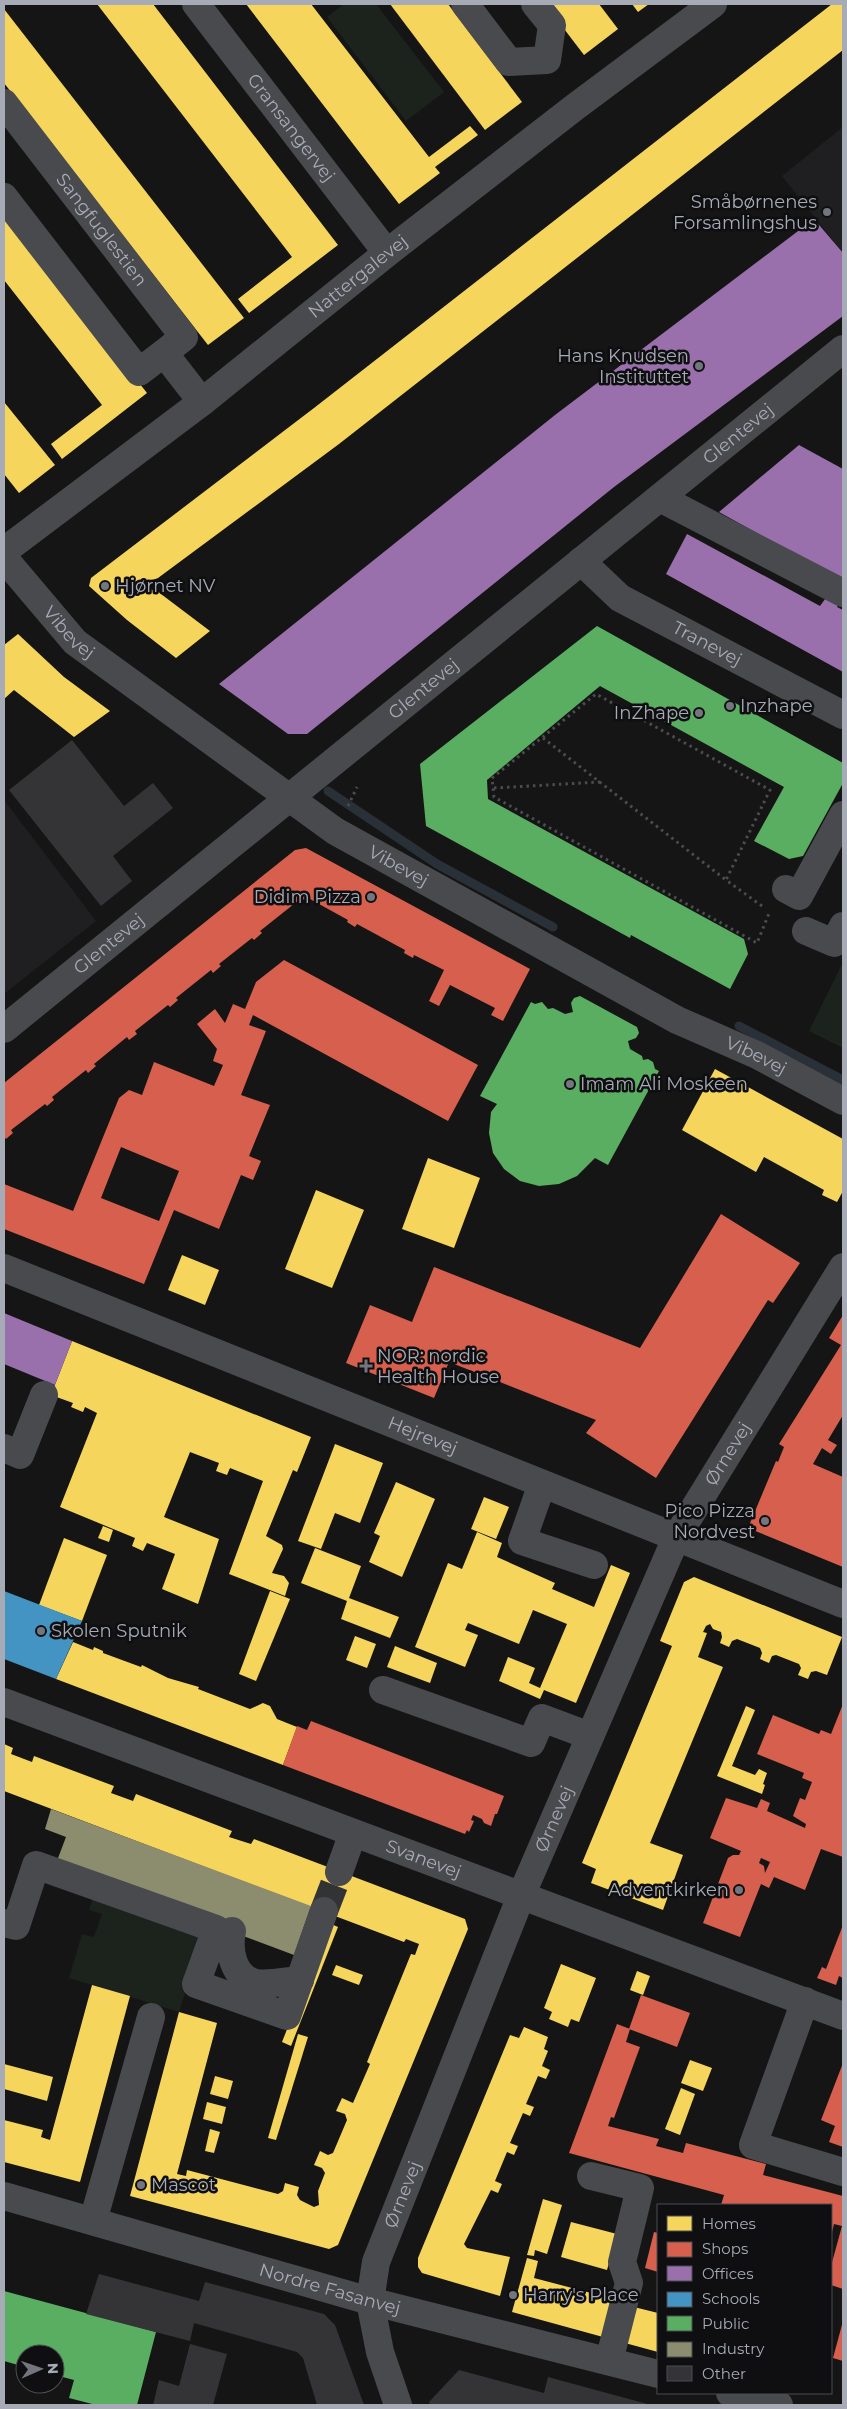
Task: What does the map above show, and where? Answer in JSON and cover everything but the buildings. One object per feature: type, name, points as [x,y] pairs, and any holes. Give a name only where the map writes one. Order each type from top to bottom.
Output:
[{"type":"street","name":"Gransangervej","points":[[196,4],[387,253]]},
{"type":"street","points":[[465,4],[509,62],[547,60],[552,25],[535,4]]},
{"type":"street","name":"Nattergalevej","points":[[4,551],[202,402],[387,253],[567,113],[713,4]]},
{"type":"street","name":"Sangfuglestien","points":[[4,103],[184,337],[139,372],[4,197]]},
{"type":"street","name":"Glentevej","points":[[4,1029],[843,351]]},
{"type":"street","points":[[164,353],[202,402]]},
{"type":"street","points":[[660,498],[843,593]]},
{"type":"street","name":"Vibevej","points":[[4,558],[75,642],[335,831],[677,1020],[757,1056],[843,1101]]},
{"type":"street","name":"Tranevej","points":[[581,561],[620,598],[843,715]]},
{"type":"street","points":[[786,889],[799,896],[843,815]]},
{"type":"street","points":[[806,931],[834,944],[843,926]]},
{"type":"street","name":"Ørnevej","points":[[398,2405],[380,2352],[370,2301],[376,2262],[521,1896],[676,1538],[843,1267]]},
{"type":"street","name":"Hejrevej","points":[[4,1268],[843,1604]]},
{"type":"street","points":[[4,1448],[20,1455],[44,1395]]},
{"type":"street","points":[[542,1484],[522,1541],[594,1565]]},
{"type":"street","points":[[383,1690],[531,1743],[542,1718],[590,1736]]},
{"type":"street","name":"Svanevej","points":[[4,1702],[843,2016]]},
{"type":"street","points":[[339,1872],[353,1833]]},
{"type":"street","points":[[4,1923],[16,1926],[36,1866],[216,1929],[196,1984],[287,2016],[324,1911]]},
{"type":"street","points":[[232,1932],[230,1944],[232,1960],[241,1975],[256,1983],[300,1980]]},
{"type":"street","points":[[805,2002],[753,2145],[843,2172]]},
{"type":"street","points":[[92,2221],[151,2017]]},
{"type":"street","points":[[591,2176],[640,2188],[622,2262],[630,2283],[609,2361]]},
{"type":"street","name":"Nordre Fasanvej","points":[[4,2196],[370,2301],[657,2374]]},
{"type":"street","points":[[734,2394],[779,2405]]},
{"type":"path","points":[[726,880],[770,790],[596,694],[492,778],[494,797],[756,943],[769,910]]},
{"type":"path","points":[[543,738],[726,880],[769,910],[806,931]]},
{"type":"path","points":[[494,788],[601,782]]},
{"type":"path","points":[[354,794],[358,787]]},
{"type":"shaded area","points":[[344,4],[376,4],[444,92],[406,121],[327,17]]},
{"type":"shaded area","name":"Småbørnenes Forsamlingshus","points":[[843,127],[843,253],[782,176]]},
{"type":"shaded area","points":[[4,800],[96,921],[4,994]]},
{"type":"shaded area","points":[[843,962],[843,1048],[809,1031]]},
{"type":"shaded area","points":[[93,1897],[204,1933],[179,2012],[69,1978],[82,1934],[94,1937],[102,1914],[89,1910]]},
{"type":"waterway","points":[[328,791],[437,864],[553,927]]},
{"type":"waterway","points":[[739,1026],[843,1080]]},
{"type":"tunnel","points":[[324,1911],[339,1872]]},
{"type":"place","name":"Småbørnenes Forsamlingshus","points":[[827,212]]},
{"type":"place","name":"Hans Knudsen Instituttet","points":[[699,366]]},
{"type":"place","name":"Hjørnet NV","points":[[105,586]]},
{"type":"place","name":"Inzhape","points":[[730,706]]},
{"type":"place","name":"InZhape","points":[[699,713]]},
{"type":"place","name":"Didim Pizza","points":[[371,897]]},
{"type":"place","name":"Imam Ali Moskeen","points":[[570,1084]]},
{"type":"place","name":"NOR: nordic Health House","points":[[366,1366]]},
{"type":"place","name":"Pico Pizza Nordvest","points":[[765,1521]]},
{"type":"place","name":"Skolen Sputnik","points":[[41,1631]]},
{"type":"place","name":"Adventkirken","points":[[739,1890]]},
{"type":"place","name":"Mascot","points":[[141,2185]]},
{"type":"place","name":"Harry's Place","points":[[513,2295]]}]
